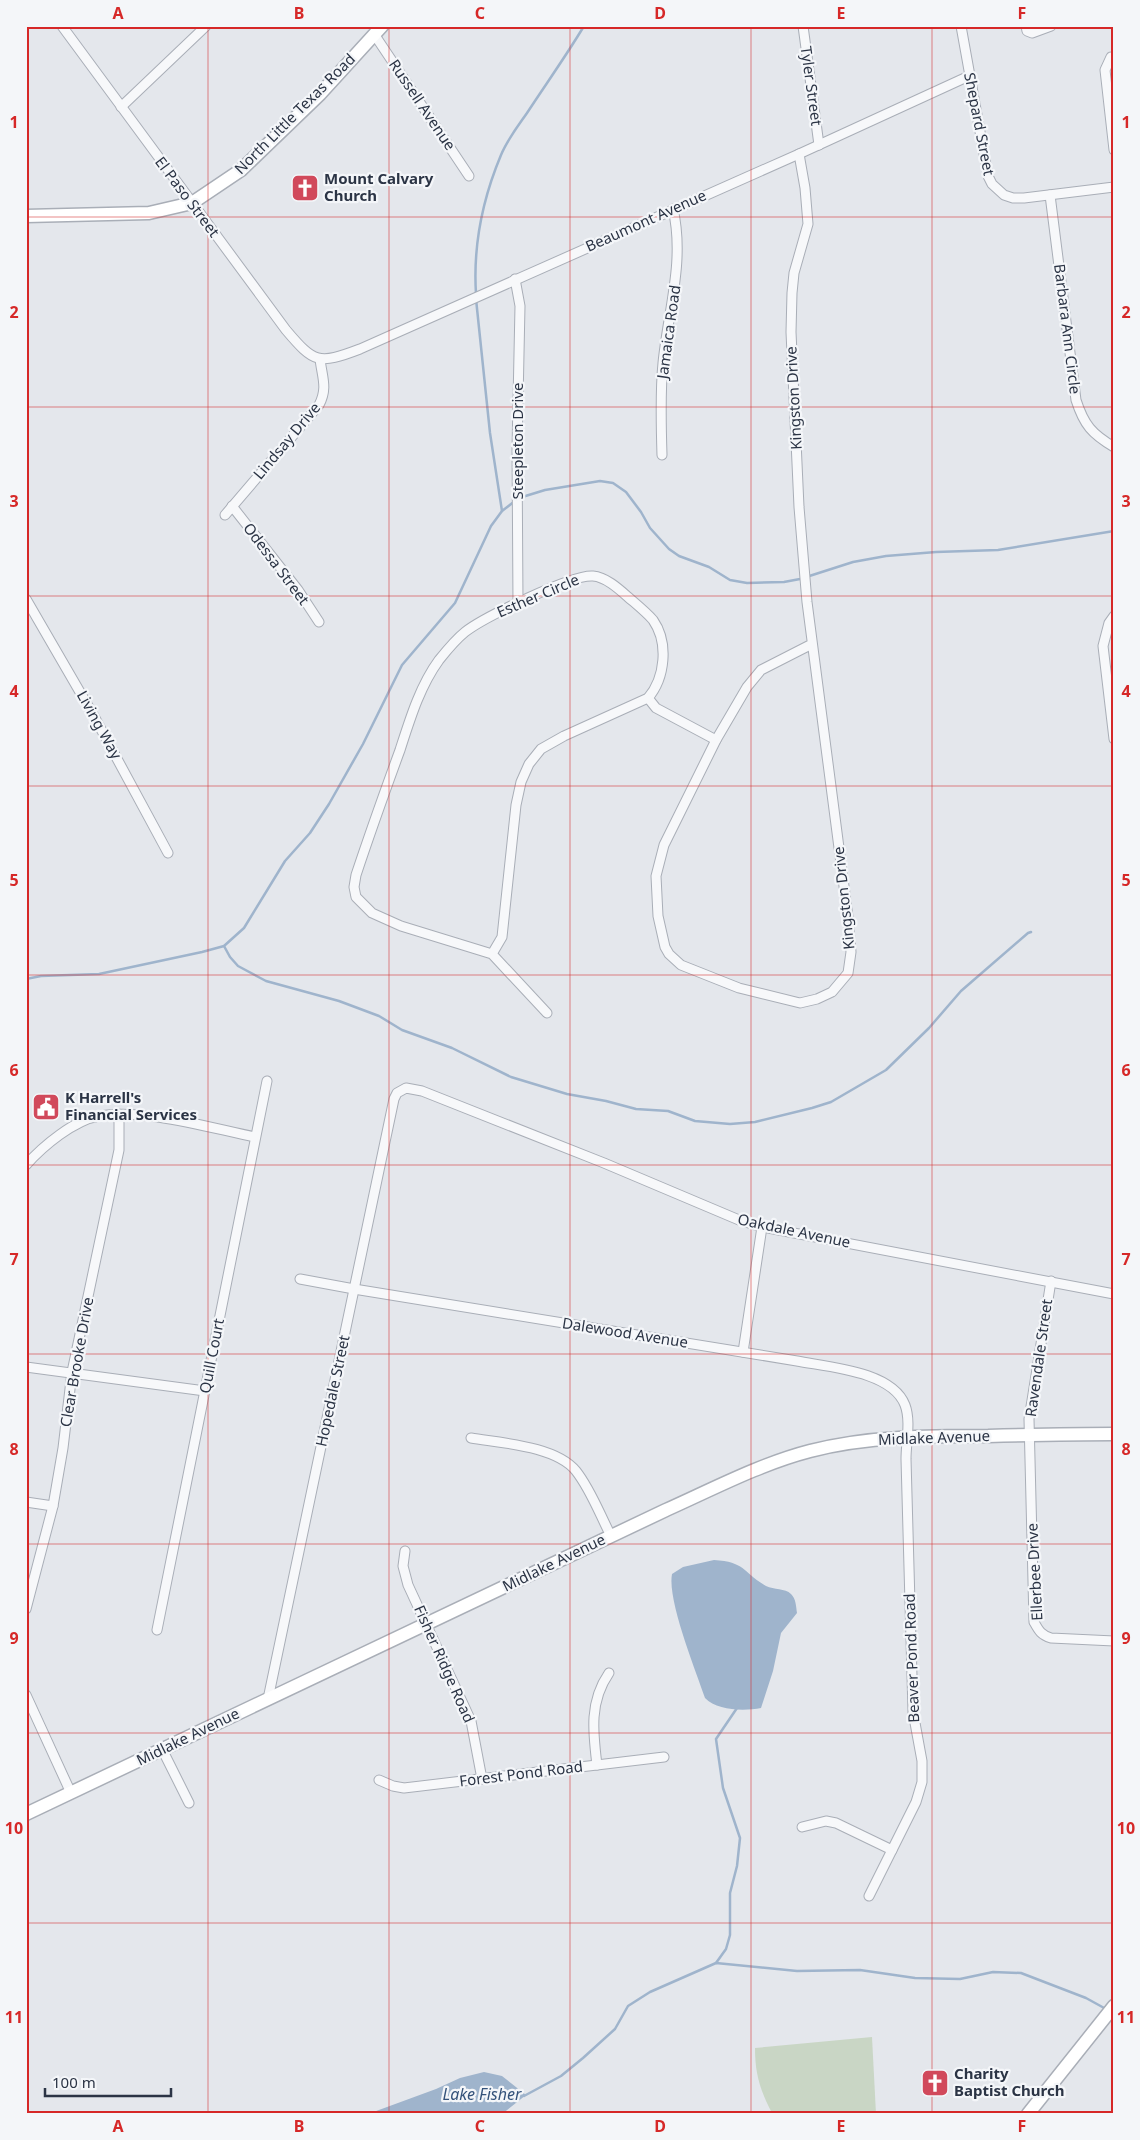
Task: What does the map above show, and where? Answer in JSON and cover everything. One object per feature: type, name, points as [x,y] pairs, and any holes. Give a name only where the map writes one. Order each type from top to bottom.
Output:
[{"type":"street","name":"El Paso Street","points":[[62,26],[286,330],[305,352],[320,359]]},
{"type":"street","points":[[121,107],[206,26]]},
{"type":"street","name":"Tyler Street","points":[[803,26],[819,145]]},
{"type":"street","name":"Shepard Street","points":[[961,26],[982,149],[992,184],[997,190],[1013,198],[1114,187]]},
{"type":"street","points":[[1026,26],[1027,30],[1032,33],[1051,26]]},
{"type":"street","name":"Russell Avenue","points":[[378,30],[469,176]]},
{"type":"street","name":"North Little Texas Road","points":[[26,216],[149,213],[192,203],[241,170],[320,94],[378,30]]},
{"type":"street","points":[[1111,57],[1106,70],[1114,150]]},
{"type":"street","name":"Beaumont Avenue","points":[[320,359],[339,357],[360,349],[799,154],[969,76]]},
{"type":"street","name":"Kingston Drive","points":[[799,154],[805,188],[808,224],[794,273],[792,293],[791,332],[799,507],[812,644],[851,952],[850,966],[840,984],[832,992],[817,1000],[794,1003],[739,988],[681,965],[669,954],[665,947],[658,916],[658,867],[670,831],[716,740],[746,687],[761,670],[812,644]]},
{"type":"street","name":"Barbara Ann Circle","points":[[1050,195],[1076,400],[1082,417],[1095,435],[1114,447]]},
{"type":"street","name":"Jamaica Road","points":[[662,455],[661,402],[663,362],[677,270],[676,223],[673,209]]},
{"type":"street","name":"Steepleton Drive","points":[[515,279],[520,306],[518,602]]},
{"type":"street","name":"Lindsay Drive","points":[[225,514],[319,404],[325,391],[325,381],[320,359]]},
{"type":"street","name":"Odessa Street","points":[[232,506],[298,590],[319,622]]},
{"type":"street","name":"Esther Circle","points":[[547,1013],[492,954],[401,926],[372,913],[356,897],[354,887],[356,875],[416,702],[433,669],[457,639],[466,631],[518,602],[584,576],[599,577],[618,588],[653,621],[661,638],[663,656],[661,678],[656,689],[648,698]]},
{"type":"street","name":"Living Way","points":[[26,599],[96,718],[168,854]]},
{"type":"street","points":[[1114,616],[1108,622],[1103,646],[1114,739]]},
{"type":"street","points":[[492,954],[502,937],[516,805],[521,782],[529,764],[542,749],[564,736],[648,698],[656,708],[716,740]]},
{"type":"street","name":"Quill Court","points":[[157,1630],[267,1081]]},
{"type":"street","name":"Oakdale Avenue","points":[[406,1088],[422,1091],[604,1163],[739,1220],[762,1227],[1114,1294]]},
{"type":"street","name":"Hopedale Street","points":[[268,1699],[394,1099],[397,1093],[406,1088]]},
{"type":"street","points":[[26,1165],[45,1146],[79,1123],[98,1116],[119,1114],[148,1116],[255,1137]]},
{"type":"street","name":"Clear Brooke Drive","points":[[26,1609],[53,1506],[63,1448],[72,1372],[119,1150],[119,1114]]},
{"type":"street","points":[[743,1352],[762,1227]]},
{"type":"street","name":"Dalewood Avenue","points":[[300,1279],[861,1373],[888,1385],[900,1395],[906,1406],[908,1421],[907,1438]]},
{"type":"street","name":"Ravendale Street","points":[[1029,1436],[1029,1419],[1037,1361],[1051,1281]]},
{"type":"street","points":[[26,1367],[205,1392]]},
{"type":"street","name":"Midlake Avenue","points":[[26,1814],[611,1536],[736,1478],[787,1458],[846,1444],[907,1438],[1114,1434]]},
{"type":"street","name":"Ellerbee Drive","points":[[1029,1436],[1034,1622],[1044,1636],[1051,1638],[1114,1641]]},
{"type":"street","points":[[471,1438],[546,1452],[561,1458],[577,1472],[611,1536]]},
{"type":"street","name":"Beaver Pond Road","points":[[869,1896],[916,1802],[922,1782],[923,1770],[913,1712],[907,1438]]},
{"type":"street","points":[[26,1502],[53,1506]]},
{"type":"street","name":"Fisher Ridge Road","points":[[405,1551],[404,1574],[471,1722],[482,1779]]},
{"type":"street","points":[[597,1766],[592,1719],[596,1700],[609,1672]]},
{"type":"street","points":[[26,1695],[71,1793]]},
{"type":"street","points":[[162,1750],[189,1803]]},
{"type":"street","name":"Forest Pond Road","points":[[379,1780],[404,1788],[664,1757]]},
{"type":"street","points":[[802,1827],[826,1822],[836,1823],[892,1850]]},
{"type":"street","points":[[1028,2114],[1114,2006]]},
{"type":"green space","points":[[872,2037],[876,2114],[772,2113],[759,2082],[755,2048]]},
{"type":"water","points":[[714,1560],[738,1565],[766,1586],[789,1592],[795,1600],[797,1613],[781,1633],[773,1671],[761,1708],[739,1710],[724,1708],[705,1698],[683,1636],[674,1601],[672,1574],[683,1567]]},
{"type":"water","name":"Lake Fisher","points":[[484,2072],[502,2076],[526,2095],[502,2114],[368,2114],[460,2078]]},
{"type":"waterway","points":[[476,294],[476,258],[484,205],[501,155],[513,133],[584,26]]},
{"type":"waterway","points":[[476,299],[490,433],[502,511]]},
{"type":"waterway","points":[[519,498],[545,490],[600,481],[613,483],[626,492],[650,528],[669,549],[679,556],[709,567],[730,580],[747,583],[784,582],[800,579],[853,562],[886,556],[998,550],[1114,531]]},
{"type":"waterway","points":[[26,979],[41,976],[99,974],[202,952],[224,946],[244,928],[285,861],[310,833],[329,804],[363,744],[402,665],[455,603],[491,526],[502,511],[515,501]]},
{"type":"waterway","points":[[224,946],[238,966],[266,981],[339,1001],[379,1016],[402,1030],[452,1048],[511,1077],[567,1094],[636,1109],[668,1111],[695,1121],[730,1124],[755,1122],[831,1102],[886,1070],[929,1028],[961,991],[1031,932]]},
{"type":"waterway","points":[[716,1963],[726,1949],[730,1935],[730,1893],[737,1866],[740,1838],[723,1788],[716,1739],[737,1708]]},
{"type":"waterway","points":[[524,2096],[561,2076],[583,2058],[615,2029],[628,2006],[650,1992],[716,1963],[797,1971],[860,1970],[915,1978],[960,1979],[993,1972],[1021,1973],[1086,1998],[1106,2009]]},
{"type":"place","name":"Mount Calvary Church","points":[[305,188]]},
{"type":"place","name":"K Harrell's Financial Services","points":[[46,1107]]},
{"type":"place","name":"Charity Baptist Church","points":[[935,2083]]}]
